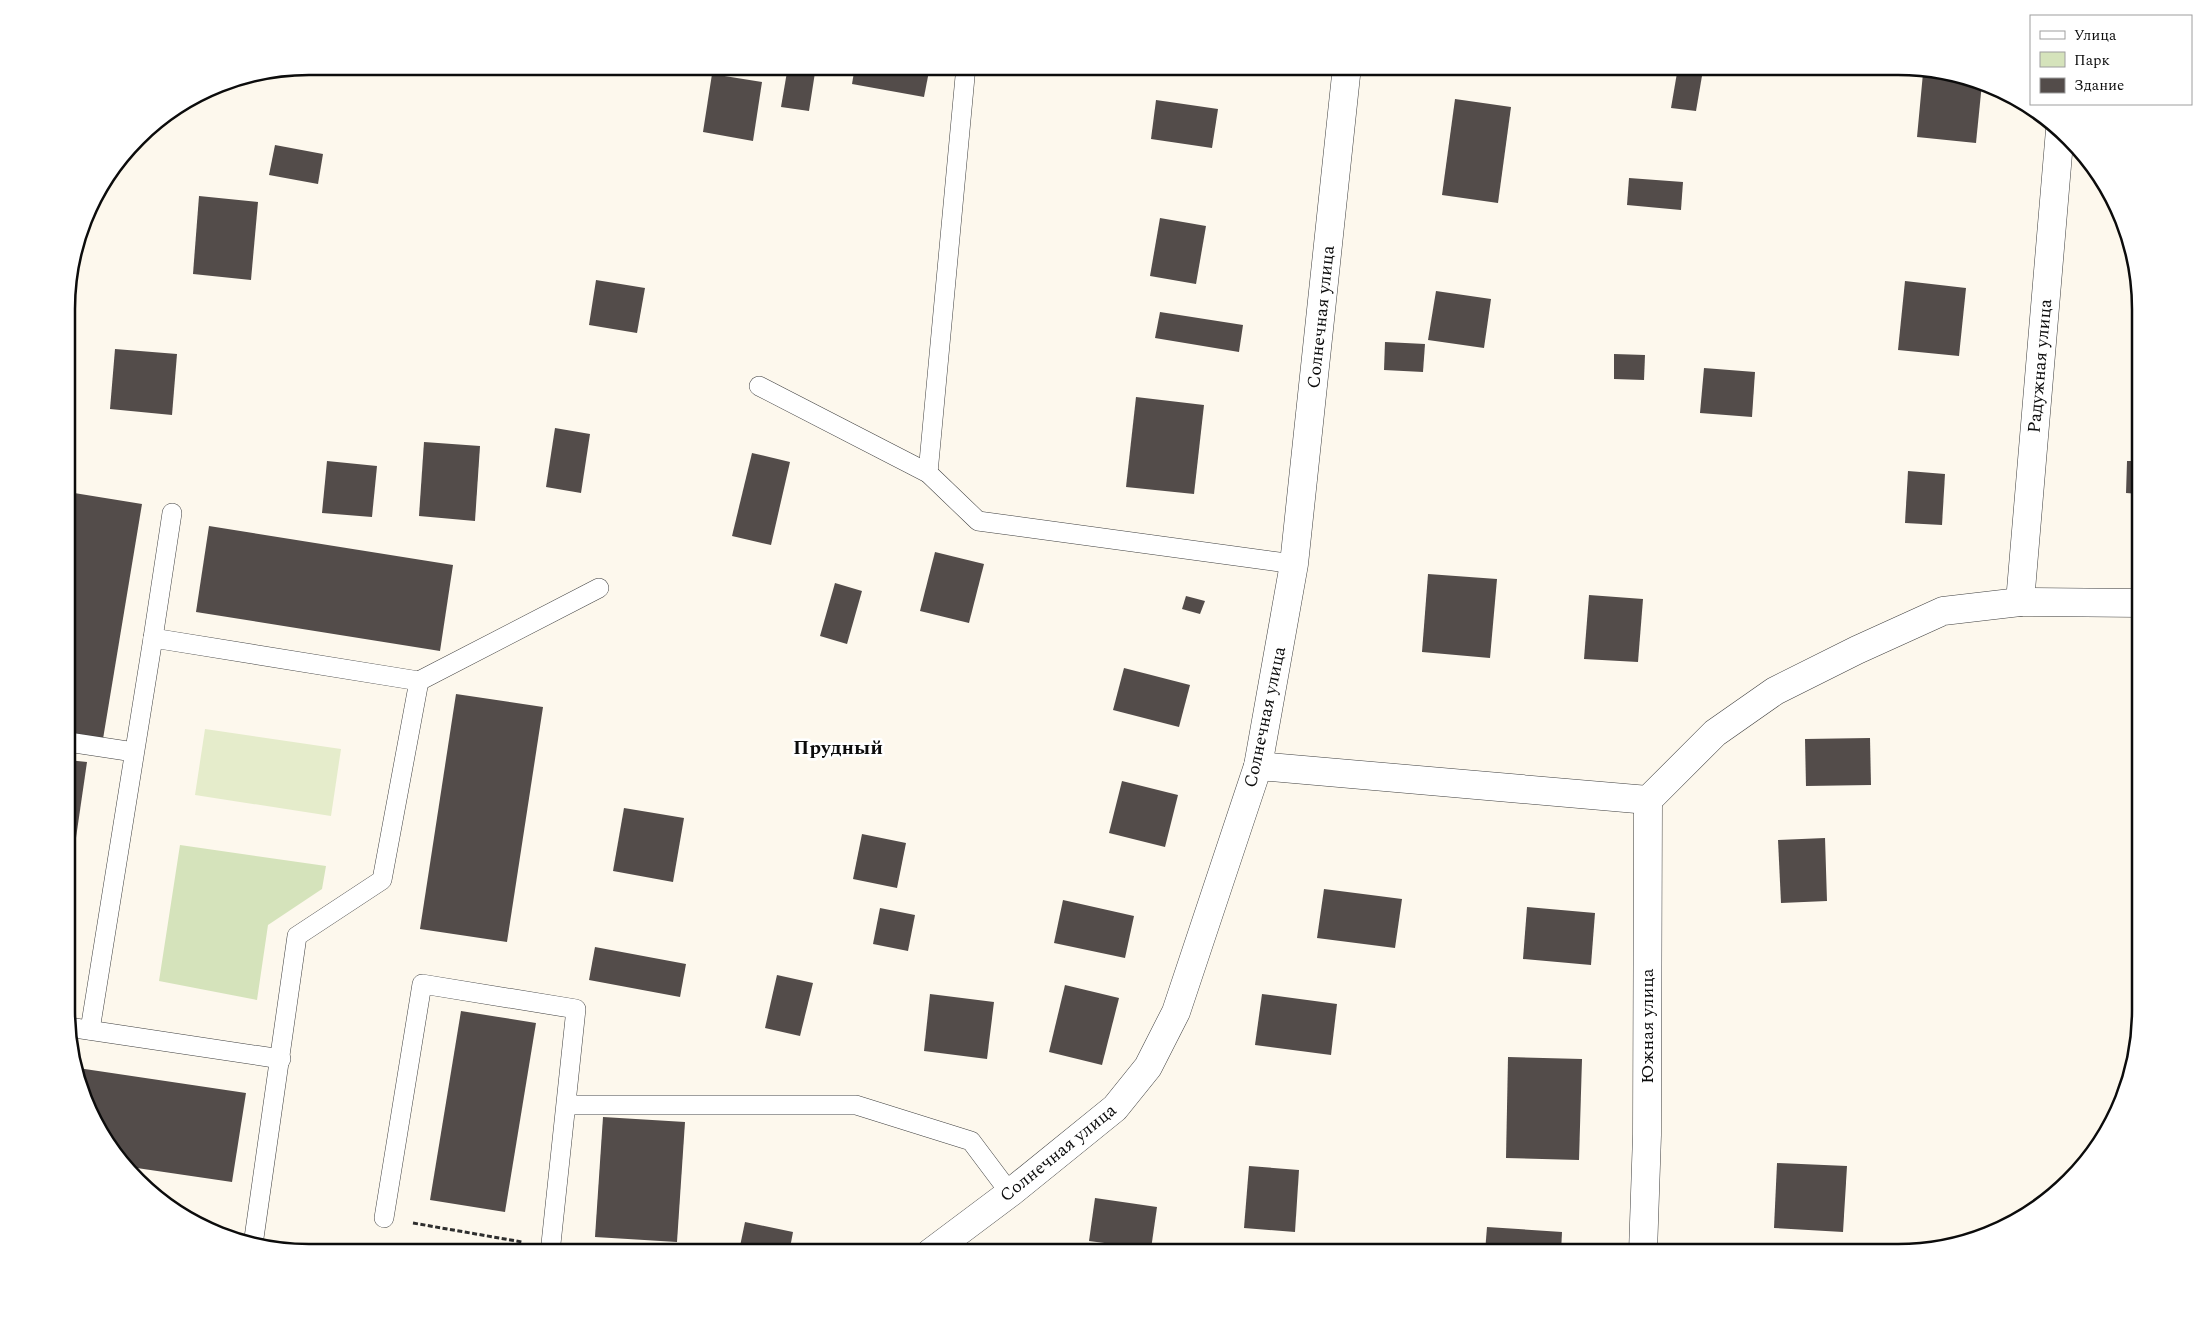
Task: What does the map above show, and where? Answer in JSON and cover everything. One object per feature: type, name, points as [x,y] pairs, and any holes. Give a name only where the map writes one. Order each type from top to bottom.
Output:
[{"type":"street","name":"Солнечная улица","points":[[941,1244],[1010,1193],[1115,1108],[1148,1067],[1176,1012],[1258,766],[1294,564],[1346,75]]},
{"type":"street","name":"Радужная улица","points":[[2020,602],[2059,139]]},
{"type":"street","points":[[1258,766],[1648,800],[1715,733],[1775,691],[1857,650],[1943,611],[2020,602],[2132,603]]},
{"type":"street","name":"Южная улица","points":[[1643,1244],[1647,1125],[1648,800]]},
{"type":"lane","points":[[928,473],[965,75]]},
{"type":"lane","points":[[759,386],[928,473],[978,521],[1294,564]]},
{"type":"lane","points":[[90,1030],[172,513]]},
{"type":"lane","points":[[153,638],[419,681],[599,588]]},
{"type":"lane","points":[[254,1238],[297,936],[382,880],[419,681]]},
{"type":"lane","points":[[75,743],[134,752]]},
{"type":"lane","points":[[384,1218],[422,984],[576,1009],[551,1244]]},
{"type":"lane","points":[[76,1028],[281,1058]]},
{"type":"lane","points":[[566,1105],[856,1105],[970,1141],[1010,1193]]},
{"type":"path","points":[[384,1218],[519,1244]]},
{"type":"green space","points":[[205,729],[341,749],[331,816],[195,795]]},
{"type":"green space","points":[[180,845],[326,866],[322,889],[268,925],[257,1000],[159,981]]},
{"type":"building","points":[[712,75],[762,82],[753,141],[703,132]]},
{"type":"building","points":[[786,75],[815,75],[809,111],[781,107]]},
{"type":"building","points":[[854,75],[928,75],[924,97],[852,84]]},
{"type":"building","points":[[1677,75],[1702,75],[1696,111],[1671,108]]},
{"type":"building","points":[[1923,77],[1944,79],[1981,90],[1976,143],[1917,137]]},
{"type":"building","points":[[1455,99],[1511,107],[1498,203],[1442,195]]},
{"type":"building","points":[[1156,100],[1218,109],[1212,148],[1151,139]]},
{"type":"building","points":[[275,145],[323,154],[318,184],[269,175]]},
{"type":"building","points":[[1629,178],[1683,182],[1681,210],[1627,205]]},
{"type":"building","points":[[199,196],[258,202],[251,280],[193,274]]},
{"type":"building","points":[[1160,218],[1206,226],[1196,284],[1150,276]]},
{"type":"building","points":[[596,280],[645,288],[637,333],[589,325]]},
{"type":"building","points":[[1905,281],[1966,288],[1959,356],[1898,350]]},
{"type":"building","points":[[1436,291],[1491,299],[1484,348],[1428,340]]},
{"type":"building","points":[[1160,312],[1243,325],[1239,352],[1155,338]]},
{"type":"building","points":[[1385,342],[1425,344],[1423,372],[1384,370]]},
{"type":"building","points":[[115,349],[177,354],[172,415],[110,409]]},
{"type":"building","points":[[1614,354],[1645,355],[1644,380],[1614,379]]},
{"type":"building","points":[[1704,368],[1755,372],[1752,417],[1700,413]]},
{"type":"building","points":[[1136,397],[1204,405],[1194,494],[1126,487]]},
{"type":"building","points":[[555,428],[590,434],[581,493],[546,487]]},
{"type":"building","points":[[424,442],[480,446],[475,521],[419,516]]},
{"type":"building","points":[[752,453],[790,462],[771,545],[732,536]]},
{"type":"building","points":[[327,461],[377,466],[372,517],[322,513]]},
{"type":"building","points":[[2127,461],[2132,461],[2132,493],[2126,493]]},
{"type":"building","points":[[1908,471],[1945,474],[1942,525],[1905,523]]},
{"type":"building","points":[[75,493],[142,504],[103,739],[75,734]]},
{"type":"building","points":[[209,526],[453,565],[440,651],[196,612]]},
{"type":"building","points":[[935,552],[984,564],[969,623],[920,611]]},
{"type":"building","points":[[1428,574],[1497,579],[1490,658],[1422,652]]},
{"type":"building","points":[[835,583],[862,591],[847,644],[820,636]]},
{"type":"building","points":[[1589,595],[1643,599],[1638,662],[1584,659]]},
{"type":"building","points":[[1186,596],[1205,601],[1200,614],[1182,609]]},
{"type":"building","points":[[1124,668],[1190,685],[1179,727],[1113,710]]},
{"type":"building","points":[[456,694],[543,707],[507,942],[420,929]]},
{"type":"building","points":[[1870,738],[1871,785],[1806,786],[1805,739]]},
{"type":"building","points":[[75,761],[87,762],[75,845]]},
{"type":"building","points":[[1122,781],[1178,795],[1165,847],[1109,833]]},
{"type":"building","points":[[624,808],[684,818],[673,882],[613,871]]},
{"type":"building","points":[[862,834],[906,843],[897,888],[853,879]]},
{"type":"building","points":[[1825,838],[1827,901],[1781,903],[1778,840]]},
{"type":"building","points":[[1324,889],[1402,899],[1395,948],[1317,938]]},
{"type":"building","points":[[1063,900],[1134,916],[1125,958],[1054,943]]},
{"type":"building","points":[[1527,907],[1595,913],[1591,965],[1523,959]]},
{"type":"building","points":[[880,908],[915,915],[908,951],[873,944]]},
{"type":"building","points":[[595,947],[686,964],[680,997],[589,980]]},
{"type":"building","points":[[777,975],[813,983],[800,1036],[765,1028]]},
{"type":"building","points":[[1065,985],[1119,998],[1102,1065],[1049,1052]]},
{"type":"building","points":[[930,994],[994,1002],[987,1059],[924,1051]]},
{"type":"building","points":[[1262,994],[1337,1004],[1331,1055],[1255,1045]]},
{"type":"building","points":[[461,1011],[536,1023],[505,1212],[430,1200]]},
{"type":"building","points":[[1508,1057],[1582,1059],[1579,1160],[1506,1158]]},
{"type":"building","points":[[82,1069],[246,1093],[232,1182],[136,1168],[123,1153],[106,1127],[93,1100]]},
{"type":"building","points":[[603,1117],[685,1122],[677,1242],[595,1237]]},
{"type":"building","points":[[1777,1163],[1847,1166],[1843,1232],[1774,1228]]},
{"type":"building","points":[[1249,1166],[1299,1170],[1295,1232],[1244,1228]]},
{"type":"building","points":[[1095,1198],[1157,1207],[1152,1244],[1112,1244],[1089,1241]]},
{"type":"building","points":[[745,1222],[793,1232],[791,1244],[740,1244]]},
{"type":"building","points":[[1487,1227],[1562,1232],[1561,1244],[1486,1244]]},
{"type":"district","name":"Прудный","points":[[838,748]]}]
